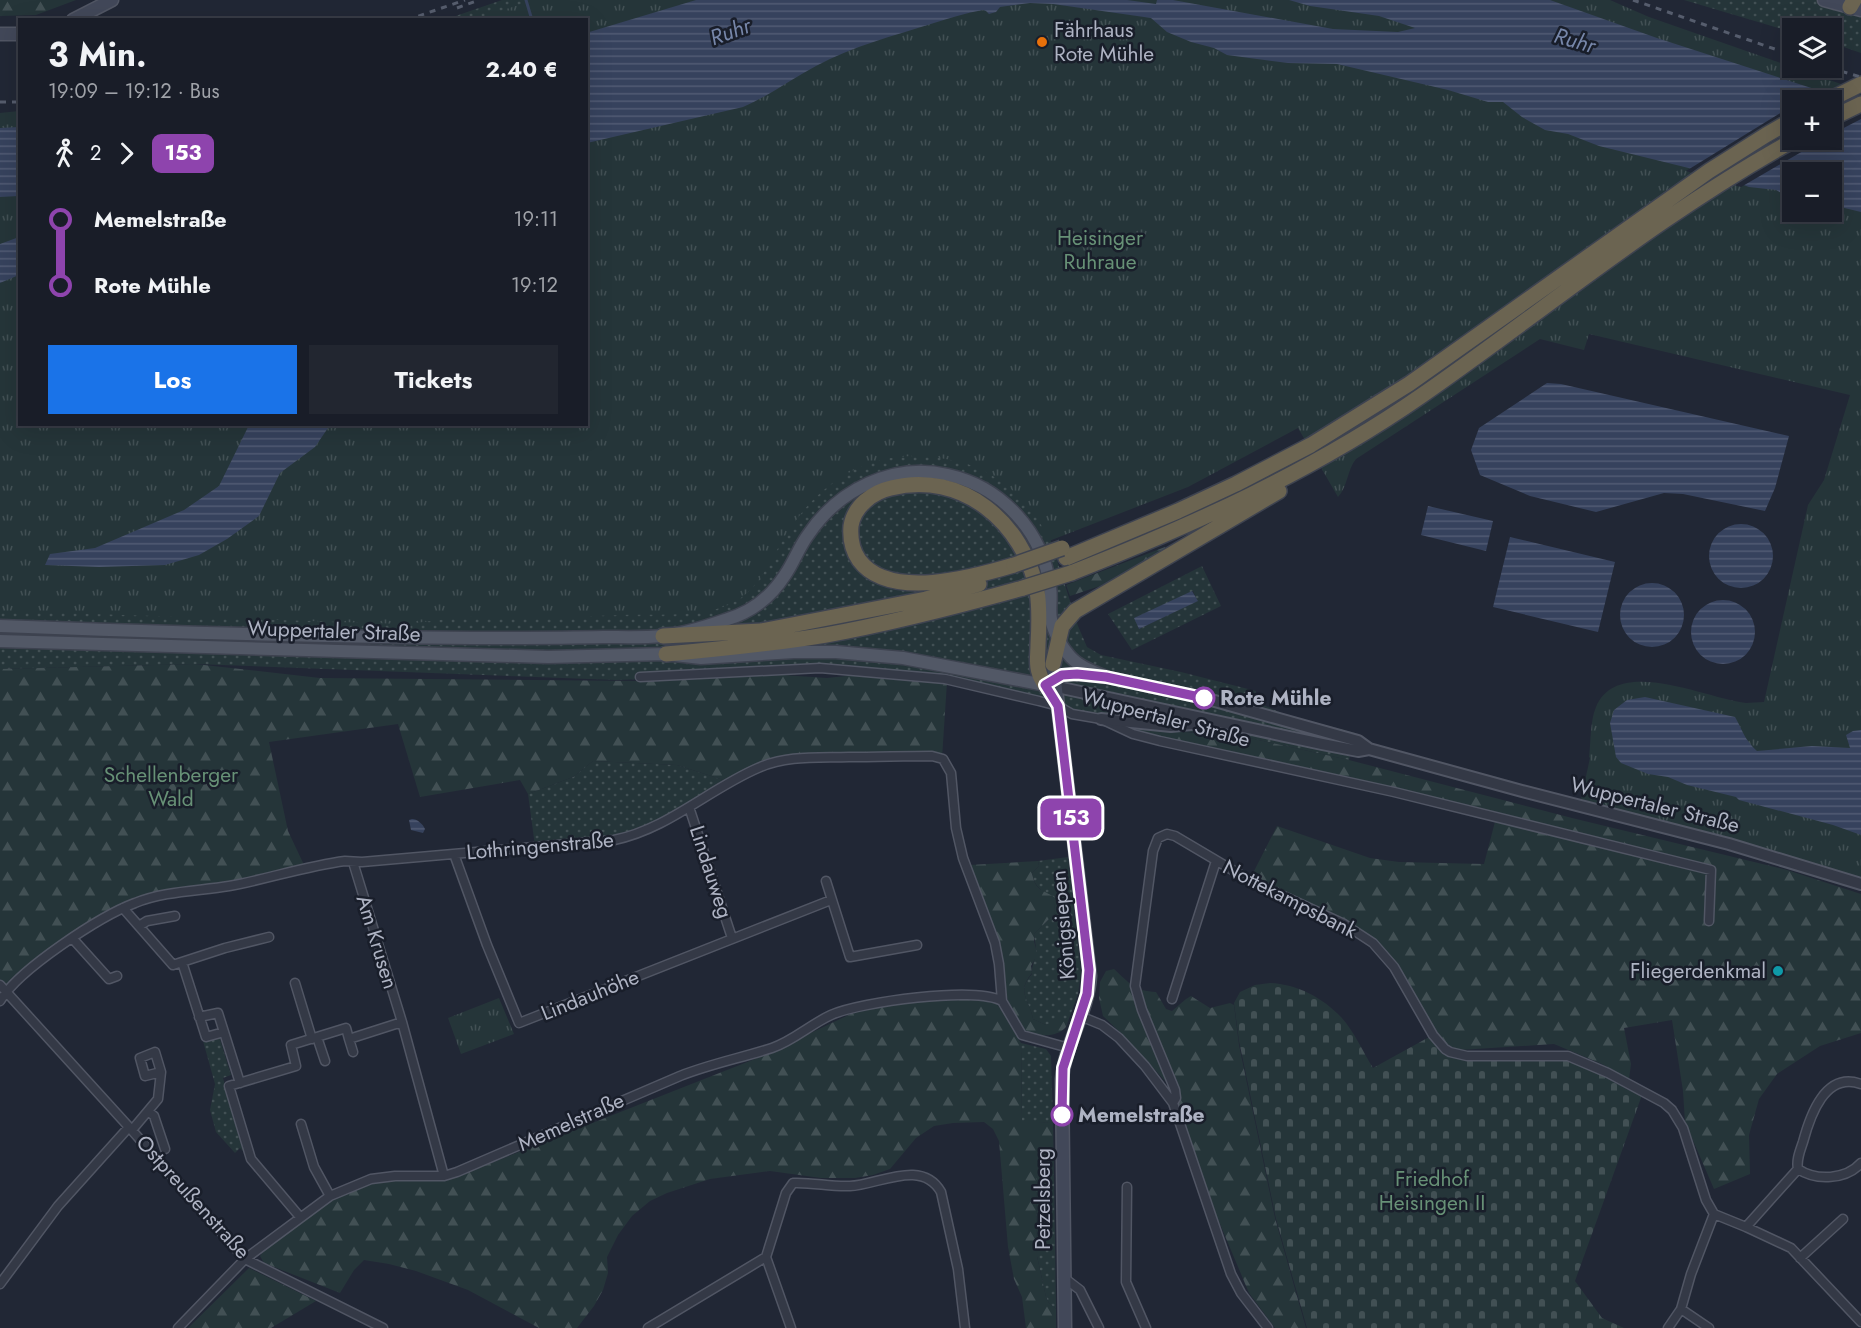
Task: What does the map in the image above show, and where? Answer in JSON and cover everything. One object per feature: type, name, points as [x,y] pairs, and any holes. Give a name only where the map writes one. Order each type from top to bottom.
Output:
[{"type":"highway","points":[[1842,94],[1861,84]]},
{"type":"highway","points":[[1842,113],[1861,104]]},
{"type":"highway","points":[[663,636],[760,631],[926,599],[1064,553],[1106,543],[1236,484],[1311,445],[1409,384],[1709,171],[1782,126]]},
{"type":"highway","points":[[666,654],[759,645],[826,635],[930,614],[1071,573],[1245,498],[1319,460],[1419,397],[1669,217],[1721,182],[1782,147]]},
{"type":"highway","points":[[1053,664],[1062,626],[1080,607],[1298,480],[1319,460]]},
{"type":"highway","points":[[1017,569],[932,583],[888,579],[874,575],[855,554],[851,541],[852,522],[865,501],[874,494],[884,489],[912,485],[927,485],[955,491],[970,497],[1001,519],[1021,546],[1033,577],[1039,610],[1038,672],[1051,684]]},
{"type":"main road","points":[[78,18],[112,0]]},
{"type":"main road","points":[[1824,0],[1851,5]]},
{"type":"main road","points":[[0,34],[18,34]]},
{"type":"main road","name":"Wuppertaler Straße","points":[[0,627],[381,638],[663,636],[725,620],[755,607],[776,587],[805,538],[830,508],[863,485],[908,472],[948,475],[970,482],[1011,507],[1033,536],[1051,587],[1053,664]]},
{"type":"main road","points":[[1051,620],[1070,658],[1085,668],[1106,677]]},
{"type":"main road","name":"Wuppertaler Straße","points":[[0,641],[548,657],[666,654],[701,658],[794,652],[837,652],[903,658],[1051,684]]},
{"type":"main road","name":"Königsiepen","points":[[1053,664],[1051,684],[1058,706],[1089,970],[1089,985],[1080,1016]]},
{"type":"main road","name":"Petzelsberg","points":[[1065,1327],[1062,1079],[1068,1048],[1080,1016]]},
{"type":"street","name":"Wuppertaler Straße","points":[[640,677],[820,668],[945,679],[1058,706],[1072,714],[1101,718],[1132,734],[1160,741],[1394,792],[1711,870],[1709,921]]},
{"type":"street","name":"Wuppertaler Straße","points":[[1051,684],[1070,674],[1106,677],[1204,698],[1358,741],[1369,749],[1729,844],[1861,884]]},
{"type":"street","name":"Wuppertaler Straße","points":[[1051,684],[1358,751],[1369,749]]},
{"type":"street","points":[[1101,718],[1171,726],[1221,721]]},
{"type":"street","name":"Lothringenstraße","points":[[0,1001],[3,989],[18,978],[108,915],[138,902],[339,862],[614,840],[638,833],[757,768],[787,759],[925,756],[943,759],[951,773],[956,828],[963,858],[995,943],[1002,1001]]},
{"type":"street","name":"Lindauweg","points":[[689,807],[732,938]]},
{"type":"street","name":"Nottekampsbank","points":[[1173,1103],[1176,1098],[1175,1090],[1142,1010],[1135,986],[1153,851],[1157,839],[1167,834],[1175,836],[1272,892],[1344,924],[1373,943],[1394,967],[1432,1035],[1450,1052],[1467,1056],[1568,1056],[1608,1073],[1664,1103],[1672,1110],[1683,1128],[1706,1200],[1714,1214]]},
{"type":"street","name":"Lindauhöhe","points":[[454,854],[487,945],[519,1023],[831,900]]},
{"type":"street","points":[[1172,999],[1216,861]]},
{"type":"street","name":"Am Krusen","points":[[353,862],[402,1022],[444,1176]]},
{"type":"street","points":[[825,881],[850,957],[918,945]]},
{"type":"street","points":[[123,908],[173,964],[269,937]]},
{"type":"street","points":[[139,926],[147,921],[175,916]]},
{"type":"street","points":[[73,939],[109,979],[117,976]]},
{"type":"street","points":[[182,962],[206,1037],[224,1032]]},
{"type":"street","points":[[295,983],[314,1038],[325,1060]]},
{"type":"street","name":"Ostpreußenstraße","points":[[3,989],[131,1128],[245,1259],[383,1328]]},
{"type":"street","name":"Memelstraße","points":[[178,1328],[245,1259],[300,1216],[330,1196],[371,1179],[395,1176],[444,1176],[457,1172],[680,1076],[712,1064],[773,1048],[824,1018],[844,1010],[879,1003],[959,995],[985,995],[1002,1001]]},
{"type":"street","points":[[1002,1001],[1022,1035],[1068,1048]]},
{"type":"street","points":[[199,1017],[218,1013],[240,1083]]},
{"type":"street","points":[[1080,1016],[1113,1032],[1145,1066],[1173,1103],[1231,1274],[1241,1293],[1268,1328]]},
{"type":"street","points":[[349,1039],[402,1022]]},
{"type":"street","points":[[300,1216],[251,1159],[229,1086],[296,1065],[291,1045],[346,1028],[353,1052]]},
{"type":"street","name":"Ostpreußenstraße","points":[[131,1128],[158,1100],[161,1072]]},
{"type":"street","points":[[1746,1227],[1798,1169],[1797,1161],[1805,1135],[1815,1106],[1823,1094],[1835,1085],[1847,1082],[1861,1084]]},
{"type":"street","name":"Ostpreußenstraße","points":[[148,1111],[154,1116],[165,1149]]},
{"type":"street","points":[[301,1124],[314,1167],[330,1196]]},
{"type":"street","points":[[0,1284],[58,1206],[131,1128]]},
{"type":"street","points":[[1798,1169],[1810,1175],[1828,1178],[1860,1167]]},
{"type":"street","points":[[791,1328],[766,1257],[786,1193],[793,1183],[849,1186],[902,1174],[925,1178],[938,1185],[941,1192],[958,1269],[965,1328]]},
{"type":"street","points":[[1127,1187],[1126,1282],[1146,1328]]},
{"type":"street","points":[[1668,1328],[1681,1309],[1691,1274],[1714,1214],[1784,1243],[1861,1326]]},
{"type":"street","points":[[1800,1258],[1843,1219]]},
{"type":"street","points":[[648,1328],[766,1257]]},
{"type":"street","name":"Petzelsberg","points":[[1063,1277],[1080,1290],[1099,1328]]},
{"type":"street","points":[[1681,1309],[1709,1328]]},
{"type":"green space","points":[[0,0],[76,0],[36,15],[0,16]]},
{"type":"green space","points":[[502,0],[696,0],[588,20],[450,18]]},
{"type":"green space","name":"Heisinger Ruhraue","points":[[533,0],[1610,0],[1649,17],[1782,63],[1782,78],[1824,78],[1861,91],[1861,880],[1786,855],[1581,799],[1590,758],[1594,713],[1607,692],[1623,684],[1643,682],[1665,684],[1746,703],[1764,702],[1808,505],[1824,480],[1850,395],[1589,334],[1584,350],[1540,339],[1356,459],[1338,497],[1298,428],[1188,487],[1049,541],[1025,502],[1014,491],[988,473],[960,462],[932,457],[906,456],[881,460],[858,468],[837,480],[818,495],[800,515],[752,588],[734,602],[712,610],[674,614],[545,618],[465,617],[406,624],[0,611],[0,113],[18,111],[18,426],[588,426],[588,18],[480,18]]},
{"type":"green space","points":[[1684,0],[1861,0],[1861,53],[1842,46],[1842,18],[1782,18],[1782,29]]},
{"type":"green space","points":[[904,452],[970,462],[1000,477],[1026,500],[1050,538],[1087,647],[1101,655],[1256,691],[1254,701],[1284,714],[1355,733],[1349,760],[1254,739],[1173,730],[1072,714],[1040,700],[867,668],[802,674],[616,680],[195,664],[0,669],[0,609],[812,495],[857,465]]},
{"type":"green space","points":[[1165,547],[1166,551],[1100,586],[1070,596],[1066,585]]},
{"type":"green space","points":[[1202,566],[1221,606],[1132,650],[1108,614]],"holes":[[[1193,591],[1197,601],[1139,629],[1135,618]]]},
{"type":"green space","name":"Schellenberger Wald","points":[[195,664],[320,678],[635,681],[783,675],[827,678],[865,674],[947,682],[942,758],[787,757],[730,782],[677,765],[593,761],[573,777],[528,794],[520,780],[420,797],[398,724],[269,742],[288,831],[305,867],[138,900],[87,928],[0,997],[0,669]]},
{"type":"green space","points":[[1126,726],[1254,739],[1349,760],[1572,818],[1787,870],[1861,894],[1861,1033],[1820,1046],[1777,1074],[1759,1099],[1749,1135],[1750,1174],[1714,1189],[1685,1122],[1683,1091],[1672,1020],[1624,1028],[1631,1064],[1629,1079],[1602,1064],[1554,1044],[1460,1050],[1444,1044],[1377,942],[1251,877],[1277,826],[1370,858],[1399,862],[1484,864],[1497,814],[1168,747]]},
{"type":"green space","points":[[593,761],[677,765],[730,782],[645,828],[626,834],[535,846],[528,794],[573,777]]},
{"type":"green space","points":[[1068,857],[1081,972],[1078,994],[1066,1027],[1065,1022],[1046,1025],[1033,1019],[1024,991],[1027,980],[1032,974],[1036,955],[1034,934],[1055,913],[1052,900],[1037,886],[1032,873],[1039,866],[1038,861]]},
{"type":"green space","points":[[1038,861],[1039,866],[1032,873],[1033,879],[1039,888],[1054,897],[1055,913],[1034,934],[1036,957],[1024,991],[1033,1019],[1046,1025],[1059,1020],[1065,1022],[1064,1029],[1048,1035],[1028,1032],[1018,1023],[1011,1011],[998,939],[970,865]]},
{"type":"green space","points":[[1114,969],[1137,988],[1156,992],[1166,1009],[1172,1011],[1191,996],[1210,1008],[1230,1003],[1234,1005],[1239,1045],[1275,1218],[1306,1328],[1275,1328],[1249,1293],[1215,1212],[1180,1114],[1166,1082],[1103,1016],[1099,998],[1100,982],[1106,971]]},
{"type":"green space","name":"Friedhof Heisingen II","points":[[1270,983],[1300,989],[1318,998],[1334,1010],[1350,1029],[1373,1068],[1431,1036],[1443,1051],[1578,1061],[1626,1089],[1642,1095],[1575,1281],[1602,1318],[1624,1328],[1307,1328],[1276,1219],[1239,1041],[1234,1003],[1240,992],[1255,985]]},
{"type":"green space","points":[[975,997],[995,1002],[1021,1043],[1022,1123],[1053,1122],[1054,1174],[1036,1176],[1037,1256],[1046,1297],[1056,1309],[1056,1328],[1026,1328],[1022,1297],[1014,1279],[1008,1247],[999,1141],[993,1129],[984,1122],[934,1126],[916,1138],[890,1169],[873,1175],[855,1178],[821,1178],[770,1171],[710,1179],[650,1201],[632,1216],[618,1235],[607,1257],[608,1273],[603,1290],[577,1328],[539,1328],[468,1290],[389,1264],[364,1260],[354,1270],[340,1293],[264,1263],[260,1256],[265,1249],[332,1199],[358,1186],[384,1180],[458,1176],[760,1057],[857,1011],[906,1003]]},
{"type":"green space","points":[[499,998],[514,1034],[461,1054],[448,1018]]},
{"type":"green space","points":[[219,1036],[231,1075],[223,1078],[245,1153],[240,1148],[235,1153],[216,1132],[210,1110],[215,1084],[203,1041]]},
{"type":"green space","points":[[1021,1043],[1046,1049],[1051,1056],[1053,1122],[1022,1124]]},
{"type":"green space","points":[[1054,1174],[1056,1309],[1046,1297],[1037,1256],[1036,1176]]},
{"type":"green space","points":[[249,1268],[316,1301],[271,1328],[188,1328]]},
{"type":"water","name":"Ruhr","points":[[696,0],[1127,0],[1156,4],[1157,0],[1173,0],[1333,29],[1398,32],[1415,28],[1379,16],[1310,6],[1289,0],[1550,0],[1657,38],[1818,90],[1782,90],[1782,150],[1842,150],[1842,98],[1861,104],[1861,212],[1842,207],[1842,162],[1782,162],[1782,193],[1776,190],[1749,187],[1713,174],[1599,146],[1568,134],[1545,130],[1522,117],[1503,102],[1488,102],[1448,90],[1337,64],[1288,63],[1227,55],[1214,48],[1167,32],[1151,18],[1053,4],[1030,3],[1000,7],[996,12],[989,14],[983,10],[952,17],[873,42],[816,66],[743,107],[588,143],[588,32]]},
{"type":"water","points":[[18,127],[18,196],[0,197],[0,128]]},
{"type":"water","points":[[18,237],[18,275],[0,283],[0,244]]},
{"type":"water","points":[[1547,383],[1561,384],[1789,436],[1775,488],[1765,511],[1683,494],[1664,493],[1596,512],[1530,496],[1480,475],[1471,450],[1479,428]]},
{"type":"water","points":[[249,426],[329,426],[315,447],[280,473],[259,516],[227,539],[199,555],[165,565],[99,567],[45,565],[50,554],[95,548],[184,510],[219,486]]},
{"type":"water","points":[[1428,506],[1493,521],[1486,551],[1421,535]]},
{"type":"water","points":[[1741,524],[1753,526],[1764,533],[1771,544],[1773,556],[1771,568],[1764,579],[1753,586],[1741,588],[1729,586],[1718,579],[1711,568],[1709,556],[1711,544],[1718,533],[1729,526]]},
{"type":"water","points":[[1510,537],[1615,562],[1598,632],[1493,607]]},
{"type":"water","points":[[1646,583],[1658,583],[1675,592],[1682,603],[1684,615],[1682,627],[1675,638],[1658,647],[1646,647],[1634,642],[1625,633],[1620,621],[1620,609],[1625,597],[1634,588]]},
{"type":"water","points":[[1192,591],[1198,601],[1139,629],[1134,618]]},
{"type":"water","points":[[1723,600],[1735,602],[1746,609],[1753,620],[1755,632],[1753,644],[1746,655],[1735,662],[1723,664],[1711,662],[1700,655],[1693,644],[1691,632],[1693,620],[1700,609],[1711,602]]},
{"type":"water","points":[[1645,697],[1735,717],[1746,739],[1757,751],[1812,746],[1850,748],[1846,735],[1861,730],[1861,835],[1833,825],[1739,800],[1736,797],[1687,785],[1668,777],[1648,774],[1621,763],[1616,757],[1610,723],[1614,710],[1627,700]]},
{"type":"water","points":[[412,819],[423,825],[425,829],[423,833],[411,830],[409,820]]},
{"type":"pier","points":[[1842,95],[1861,101],[1861,119],[1842,129]]},
{"type":"pier","points":[[1782,112],[1782,150],[1805,150],[1741,187],[1686,171]]},
{"type":"waterway","points":[[526,0],[531,18]]},
{"type":"railway","points":[[413,18],[465,0]]},
{"type":"railway","points":[[457,8],[479,0]]},
{"type":"railway","points":[[1633,0],[1782,52]]},
{"type":"railway","points":[[1842,71],[1861,77]]},
{"type":"railway","points":[[0,102],[18,102]]},
{"type":"bus line","name":"153","points":[[1062,1115],[1063,1068],[1087,994],[1089,970],[1058,706],[1045,685],[1062,675],[1077,674],[1106,677],[1204,698]]},
{"type":"place","name":"Fährhaus Rote Mühle","points":[[1042,42]]},
{"type":"place","name":"Rote Mühle","points":[[1204,698]]},
{"type":"place","name":"Fliegerdenkmal","points":[[1778,971]]},
{"type":"place","name":"Memelstraße","points":[[1062,1115]]}]
